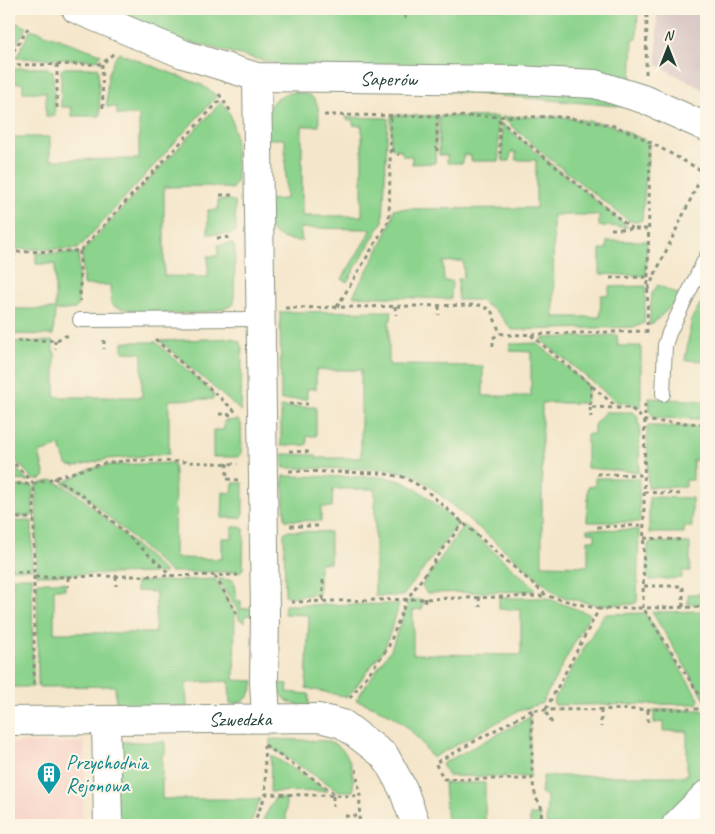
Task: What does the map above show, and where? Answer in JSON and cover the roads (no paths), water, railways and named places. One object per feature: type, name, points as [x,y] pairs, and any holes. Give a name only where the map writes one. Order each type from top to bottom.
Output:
[{"type":"street","name":"Saperów","points":[[76,9],[183,54],[257,78],[517,80],[595,84],[646,100],[706,127]]},
{"type":"street","points":[[257,78],[269,314],[265,733]]},
{"type":"street","name":"Szwedzka","points":[[9,721],[106,720],[265,733],[319,718],[343,724],[385,756],[403,789],[416,825]]},
{"type":"street","points":[[106,720],[108,825]]},
{"type":"street","points":[[676,825],[706,795]]},
{"type":"lane","points":[[663,394],[665,345],[706,256]]},
{"type":"lane","points":[[80,320],[269,314]]},
{"type":"place","name":"Przychodnia Rejonowa","points":[[49,795]]}]
